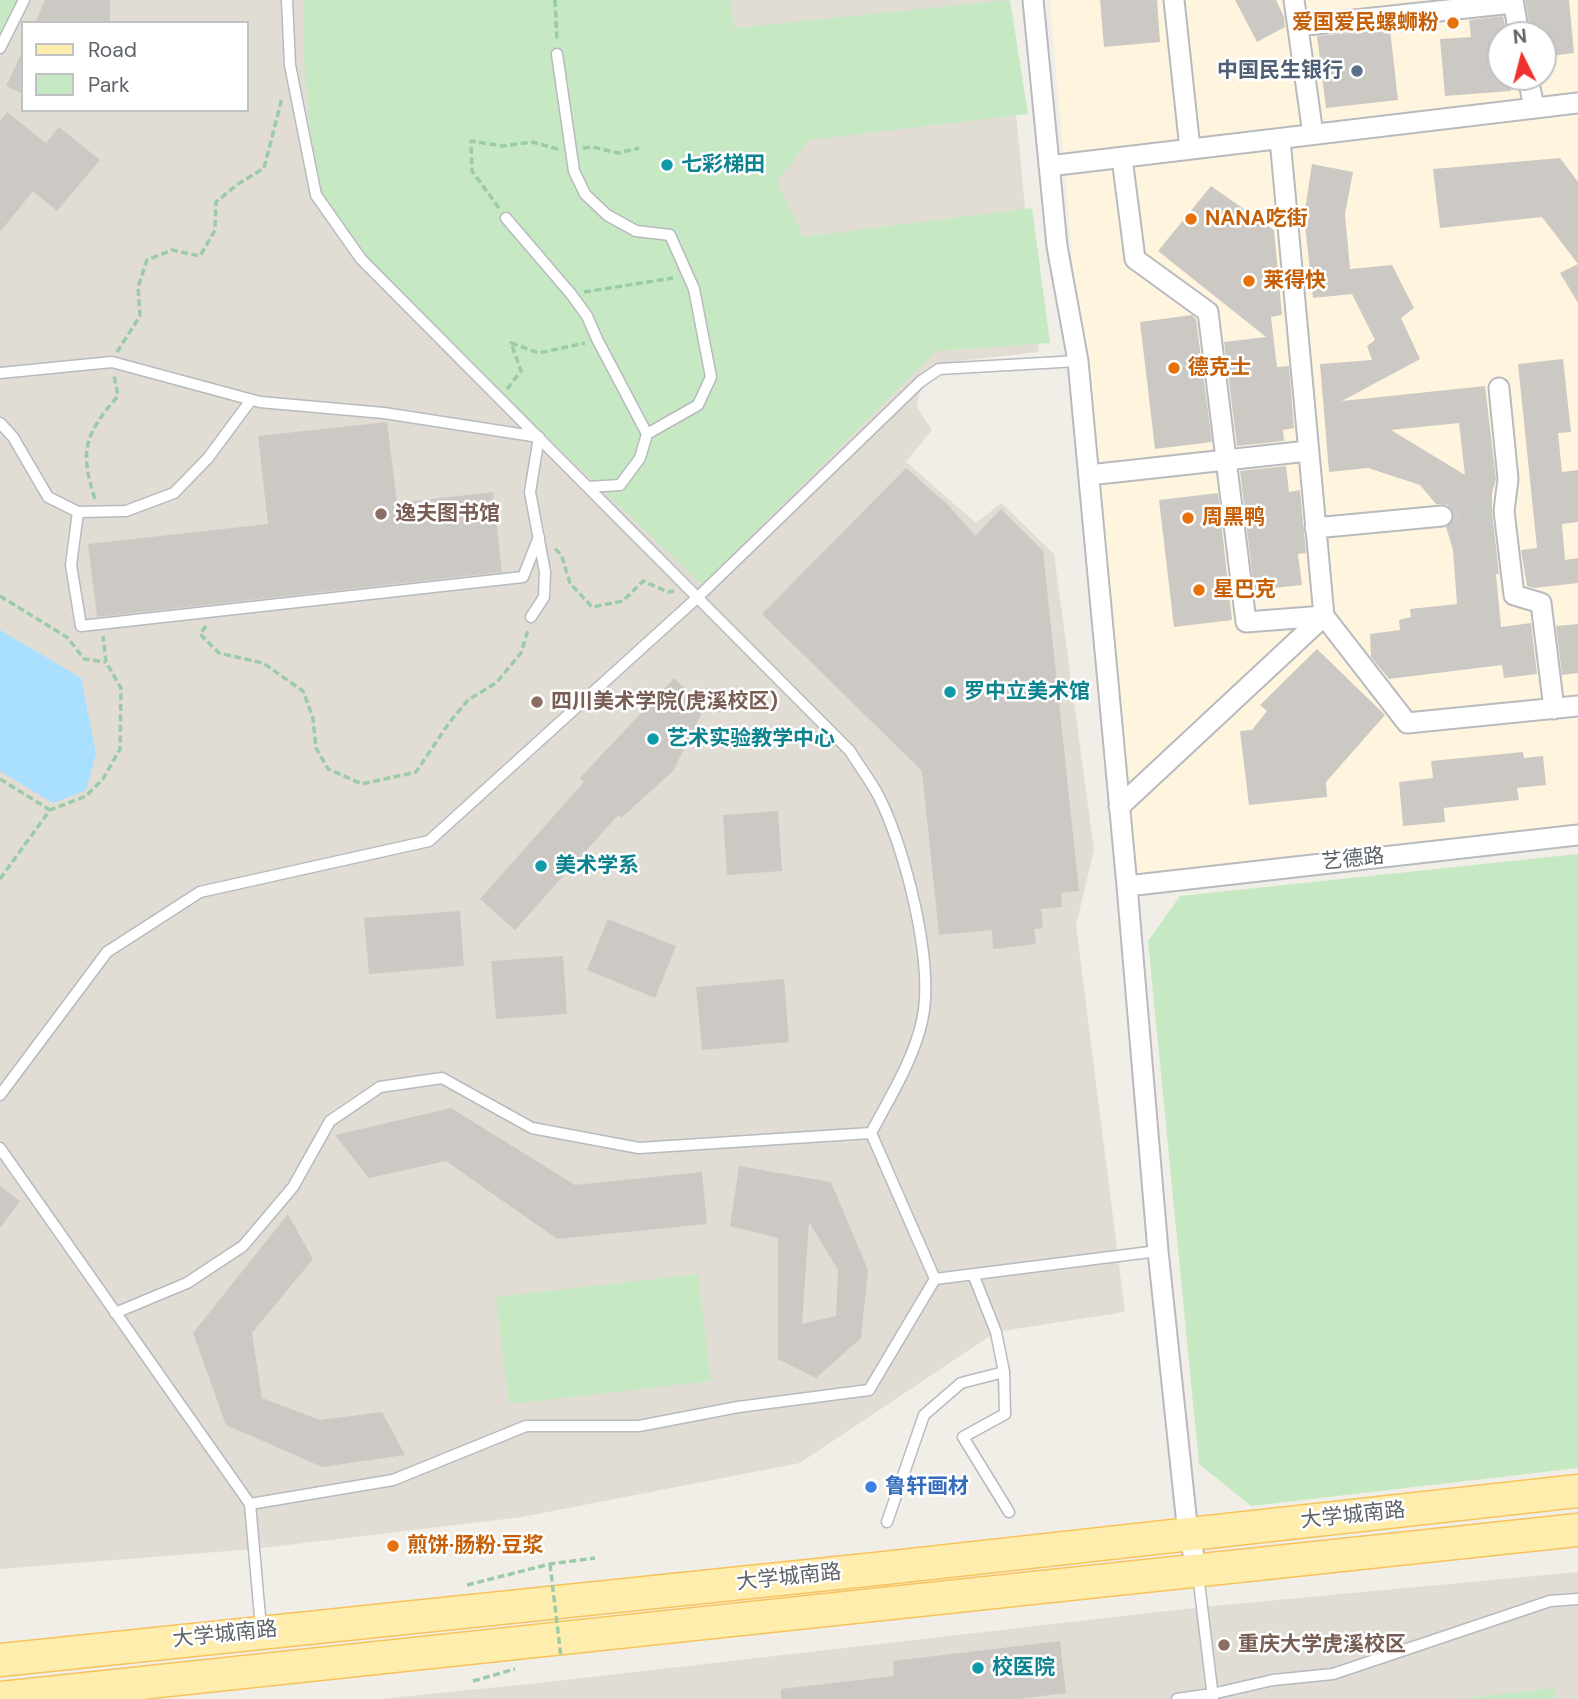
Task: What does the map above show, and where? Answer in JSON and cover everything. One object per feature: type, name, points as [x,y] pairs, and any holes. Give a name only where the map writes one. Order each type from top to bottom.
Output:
[{"type":"main road","name":"大学城南路","points":[[0,1660],[885,1568],[1578,1491]]},
{"type":"main road","name":"大学城南路","points":[[0,1698],[1578,1530]]},
{"type":"street","points":[[1033,0],[1057,246],[1078,361],[1125,857],[1158,1251],[1188,1535],[1198,1570]]},
{"type":"street","points":[[1174,0],[1190,149]]},
{"type":"street","points":[[1294,0],[1313,134]]},
{"type":"street","points":[[1298,26],[1513,2],[1516,21]]},
{"type":"street","points":[[1531,91],[1534,108]]},
{"type":"street","points":[[1049,166],[1578,103]]},
{"type":"street","points":[[1280,138],[1324,616],[1407,723],[1578,706]]},
{"type":"street","points":[[1122,158],[1135,259],[1208,312],[1246,622],[1324,616]]},
{"type":"street","points":[[1499,388],[1508,479],[1499,511],[1514,595],[1541,603],[1554,709]]},
{"type":"street","points":[[1089,475],[1308,451]]},
{"type":"street","points":[[1315,528],[1443,516]]},
{"type":"street","points":[[1119,807],[1324,616]]},
{"type":"street","name":"艺德路","points":[[1127,886],[1578,835]]},
{"type":"lane","points":[[0,48],[24,0]]},
{"type":"lane","points":[[287,0],[290,65],[316,195],[361,259],[850,751],[878,795],[899,843],[914,902],[925,974],[922,1020],[903,1075],[870,1133]]},
{"type":"lane","points":[[557,54],[570,150],[585,194],[607,215],[636,231],[670,235],[694,289],[711,377],[698,405],[647,434]]},
{"type":"lane","points":[[506,218],[587,316],[647,434],[640,458],[620,485],[588,487]]},
{"type":"lane","points":[[0,1095],[107,951],[200,892],[429,841],[698,597],[911,391],[939,369],[1078,361]]},
{"type":"lane","points":[[0,373],[112,362],[251,400],[384,413],[539,437]]},
{"type":"lane","points":[[0,423],[13,437],[48,497],[82,512],[126,511],[174,493],[208,458],[251,400]]},
{"type":"lane","points":[[531,617],[544,597],[545,572],[530,492],[539,437]]},
{"type":"lane","points":[[82,512],[71,565],[81,626],[523,577],[539,537]]},
{"type":"lane","points":[[116,1313],[187,1283],[243,1246],[293,1187],[330,1121],[380,1087],[442,1078],[532,1128],[639,1148],[870,1133]]},
{"type":"lane","points":[[870,1133],[935,1279]]},
{"type":"lane","points":[[0,1148],[250,1504],[261,1632]]},
{"type":"lane","points":[[935,1279],[1158,1251]]},
{"type":"lane","points":[[973,1274],[996,1332],[1004,1371],[1005,1414],[963,1437],[1009,1512]]},
{"type":"lane","points":[[250,1504],[393,1480],[526,1426],[639,1426],[738,1407],[869,1390],[935,1279]]},
{"type":"lane","points":[[887,1522],[924,1415],[961,1383],[1004,1371]]},
{"type":"lane","points":[[1198,1570],[1212,1697]]},
{"type":"lane","points":[[1177,1699],[1212,1697],[1273,1680],[1333,1674],[1550,1601],[1578,1599]]},
{"type":"path","points":[[555,0],[557,54]]},
{"type":"path","points":[[82,512],[96,500],[86,473],[86,444],[100,417],[118,396],[112,362],[140,316],[138,287],[147,260],[172,250],[200,256],[215,230],[216,202],[264,168],[290,65]]},
{"type":"path","points":[[506,218],[472,171],[471,141],[502,146],[532,142],[555,149],[593,148],[618,153],[639,148]]},
{"type":"path","points":[[571,294],[687,275]]},
{"type":"path","points":[[500,398],[521,371],[511,343],[538,353],[564,349],[597,339]]},
{"type":"path","points":[[539,537],[561,554],[570,583],[592,607],[623,601],[643,581],[668,593],[690,588]]},
{"type":"path","points":[[0,596],[68,638],[84,659],[106,662]]},
{"type":"path","points":[[218,611],[200,634],[219,653],[264,663],[303,691],[313,718],[316,748],[328,769],[362,784],[416,772],[468,700],[496,683],[521,653],[531,617]]},
{"type":"path","points":[[0,879],[50,810],[86,796],[103,779],[120,749],[121,688],[106,662],[102,624]]},
{"type":"path","points":[[0,779],[50,810]]},
{"type":"path","points":[[467,1585],[551,1564],[595,1558]]},
{"type":"path","points":[[551,1564],[561,1657]]},
{"type":"shaded area","name":"四川美术学院(虎溪校区)","points":[[0,0],[1005,0],[1039,352],[949,362],[921,382],[917,407],[932,430],[906,462],[976,523],[1001,503],[1054,554],[1094,850],[1076,925],[1125,1312],[996,1332],[800,1463],[522,1517],[254,1549],[0,1569]]},
{"type":"shaded area","points":[[1050,0],[1578,0],[1578,836],[1127,886]]},
{"type":"shaded area","name":"重庆大学虎溪校区","points":[[1578,1572],[1578,1699],[380,1699],[1202,1607]]},
{"type":"green space","points":[[0,0],[24,0],[0,48]]},
{"type":"green space","points":[[304,0],[730,0],[734,28],[1010,0],[1028,114],[809,140],[777,181],[803,237],[1032,208],[1050,343],[936,351],[702,585],[370,268],[316,195],[304,60]]},
{"type":"green space","points":[[1578,854],[1578,1468],[1251,1506],[1199,1464],[1148,941],[1180,896]]},
{"type":"green space","points":[[698,1274],[711,1381],[509,1404],[496,1297]]},
{"type":"green space","points":[[1555,1688],[1556,1699],[1458,1699]]},
{"type":"water","points":[[0,630],[81,678],[96,754],[86,790],[53,803],[0,771]]},
{"type":"building","points":[[45,0],[110,0],[110,21],[36,21]]},
{"type":"building","points":[[1100,0],[1157,0],[1160,42],[1104,47]]},
{"type":"building","points":[[1235,0],[1276,0],[1284,17],[1285,27],[1257,42]]},
{"type":"building","points":[[1525,0],[1569,0],[1574,53],[1557,55],[1557,21],[1529,21]]},
{"type":"building","points":[[1503,16],[1504,21],[1487,21],[1487,91],[1511,91],[1445,96],[1440,39],[1471,37],[1469,20]]},
{"type":"building","points":[[1390,29],[1398,100],[1326,108],[1317,36]]},
{"type":"building","points":[[21,54],[21,93],[6,86]]},
{"type":"building","points":[[7,112],[46,143],[59,127],[100,160],[57,211],[33,191],[0,232],[0,121]]},
{"type":"building","points":[[1560,158],[1578,182],[1578,264],[1542,217],[1440,228],[1433,169]]},
{"type":"building","points":[[1312,164],[1353,172],[1345,214],[1350,269],[1392,265],[1414,308],[1401,318],[1420,359],[1342,401],[1485,386],[1496,479],[1492,493],[1492,512],[1499,574],[1496,574],[1501,627],[1531,623],[1537,674],[1504,678],[1502,665],[1389,679],[1371,657],[1370,634],[1400,630],[1399,620],[1411,617],[1410,609],[1457,604],[1453,550],[1446,527],[1453,522],[1454,514],[1448,505],[1436,504],[1420,485],[1368,468],[1329,472],[1320,364],[1372,360],[1367,346],[1375,340],[1352,294],[1313,298],[1304,216]],"holes":[[[1459,423],[1465,475],[1391,430]]]},
{"type":"building","points":[[1211,186],[1274,230],[1282,315],[1271,317],[1277,367],[1289,366],[1294,428],[1283,430],[1284,441],[1237,446],[1224,342],[1266,337],[1158,251]]},
{"type":"building","points":[[1578,264],[1578,303],[1560,273]]},
{"type":"building","points":[[1192,315],[1196,319],[1212,442],[1155,449],[1140,322]]},
{"type":"building","points":[[1563,359],[1571,432],[1558,433],[1562,472],[1578,470],[1578,522],[1562,524],[1565,560],[1578,558],[1578,583],[1534,588],[1527,586],[1521,550],[1537,548],[1518,364]]},
{"type":"building","name":"逸夫图书馆","points":[[387,422],[397,503],[493,492],[502,572],[97,617],[88,544],[268,524],[258,436]]},
{"type":"building","points":[[1286,466],[1289,492],[1300,490],[1306,553],[1298,554],[1302,585],[1254,590],[1240,471]]},
{"type":"building","name":"罗中立美术馆","points":[[906,468],[949,506],[975,536],[1001,509],[1043,551],[1079,891],[1061,893],[1062,907],[1041,909],[1043,928],[1034,929],[1036,944],[993,949],[992,930],[939,935],[922,771],[762,614]]},
{"type":"building","points":[[1218,493],[1232,620],[1174,627],[1159,500]]},
{"type":"building","points":[[1578,624],[1578,673],[1562,675],[1556,626]]},
{"type":"building","points":[[1317,649],[1385,715],[1326,782],[1327,797],[1249,805],[1240,731],[1252,730],[1267,711],[1260,705]]},
{"type":"building","points":[[674,678],[705,707],[673,771],[621,818],[618,815],[515,930],[480,899],[584,782],[580,778]]},
{"type":"building","points":[[1523,752],[1524,758],[1543,756],[1546,785],[1517,788],[1519,800],[1444,808],[1445,822],[1403,826],[1399,782],[1433,778],[1431,761]]},
{"type":"building","points":[[778,811],[782,871],[727,875],[723,815]]},
{"type":"building","points":[[460,911],[464,966],[369,974],[364,918]]},
{"type":"building","points":[[608,919],[676,946],[655,998],[587,970]]},
{"type":"building","points":[[563,956],[567,1014],[496,1019],[491,961]]},
{"type":"building","points":[[784,979],[789,1042],[702,1050],[696,987]]},
{"type":"building","points":[[451,1108],[575,1185],[702,1172],[707,1224],[557,1239],[446,1161],[369,1178],[335,1135]]},
{"type":"building","points":[[739,1166],[831,1182],[868,1270],[861,1338],[816,1378],[778,1359],[778,1238],[730,1226]],"holes":[[[809,1222],[838,1270],[836,1316],[802,1324]]]},
{"type":"building","points":[[0,1186],[20,1201],[0,1228]]},
{"type":"building","points":[[288,1214],[313,1259],[252,1333],[262,1398],[320,1420],[382,1412],[405,1455],[322,1467],[226,1425],[193,1333]]},
{"type":"building","name":"校医院","points":[[1060,1641],[1066,1693],[1019,1699],[781,1699],[781,1689],[894,1676],[893,1661]]},
{"type":"tunnel","points":[[1442,516],[1494,512]]},
{"type":"place","name":"爱国爱民螺蛳粉","points":[[1453,23]]},
{"type":"place","name":"中国民生银行","points":[[1357,71]]},
{"type":"place","name":"七彩梯田","points":[[667,165]]},
{"type":"place","name":"NANA吃街","points":[[1191,219]]},
{"type":"place","name":"莱得快","points":[[1249,281]]},
{"type":"place","name":"德克士","points":[[1174,368]]},
{"type":"place","name":"逸夫图书馆","points":[[381,514]]},
{"type":"place","name":"周黑鸭","points":[[1188,518]]},
{"type":"place","name":"星巴克","points":[[1199,590]]},
{"type":"place","name":"罗中立美术馆","points":[[950,692]]},
{"type":"place","name":"四川美术学院(虎溪校区)","points":[[537,702]]},
{"type":"place","name":"艺术实验教学中心","points":[[653,739]]},
{"type":"place","name":"美术学系","points":[[541,866]]},
{"type":"place","name":"鲁轩画材","points":[[871,1487]]},
{"type":"place","name":"煎饼·肠粉·豆浆","points":[[393,1546]]},
{"type":"place","name":"重庆大学虎溪校区","points":[[1224,1645]]},
{"type":"place","name":"校医院","points":[[978,1668]]}]
